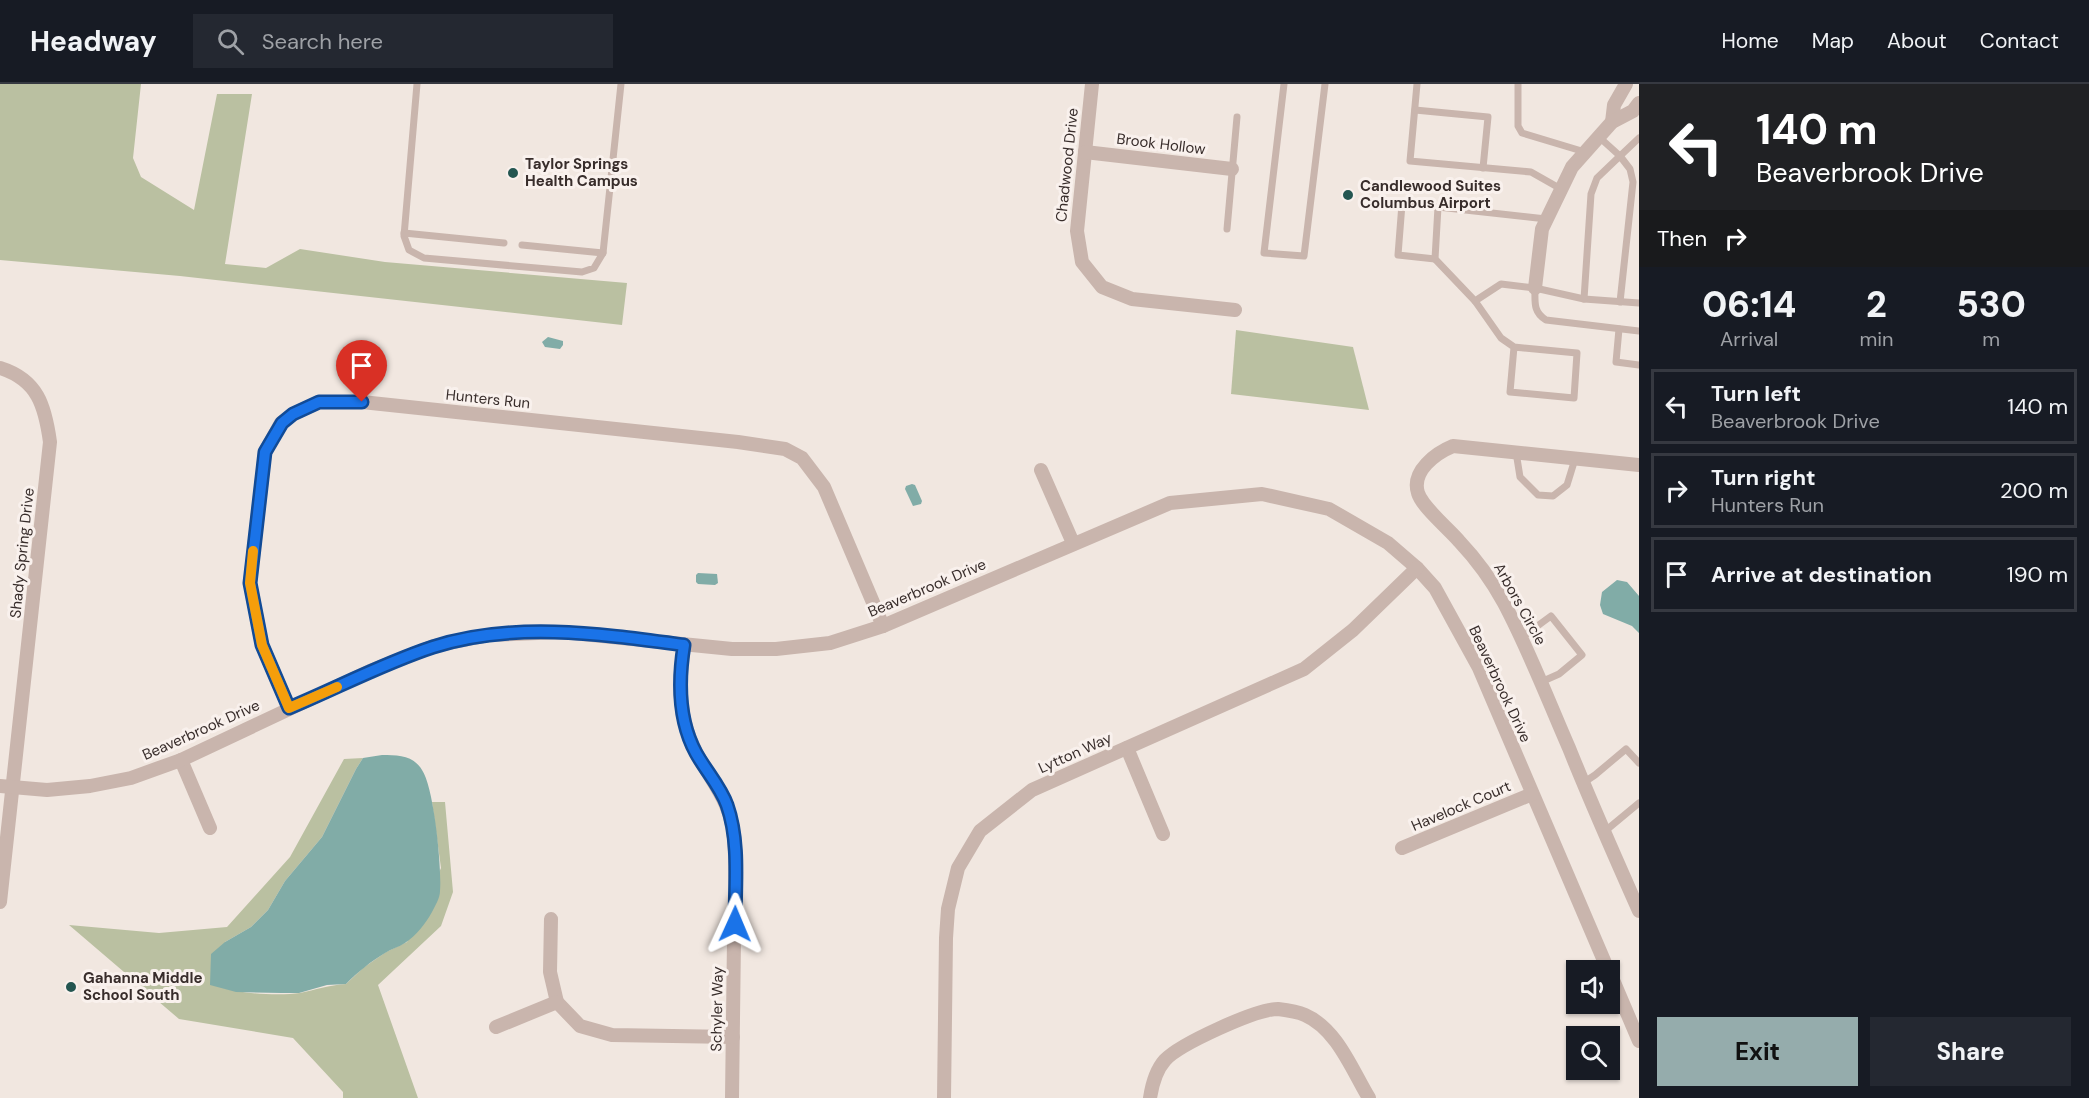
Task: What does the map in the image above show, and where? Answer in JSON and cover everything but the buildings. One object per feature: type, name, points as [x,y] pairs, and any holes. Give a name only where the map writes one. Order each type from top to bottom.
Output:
[{"type":"street","name":"Chadwood Drive","points":[[1092,84],[1077,231],[1082,262],[1102,287],[1132,299],[1235,310]]},
{"type":"street","points":[[1612,122],[1614,105],[1624,85]]},
{"type":"street","points":[[1535,288],[1542,229],[1572,167],[1612,122],[1633,111],[1639,103]]},
{"type":"street","name":"Brook Hollow","points":[[1085,152],[1232,169]]},
{"type":"street","name":"Shady Spring Drive","points":[[0,368],[12,372],[35,389],[46,414],[50,442],[7,787],[0,902]]},
{"type":"street","name":"Hunters Run","points":[[289,708],[262,645],[250,583],[265,452],[282,423],[293,414],[319,402],[362,402],[785,448],[802,458],[824,487],[883,626]]},
{"type":"street","name":"Arbors Circle","points":[[1639,465],[1453,446],[1440,452],[1421,470],[1417,482],[1418,494],[1483,568],[1503,602],[1541,682],[1639,911]]},
{"type":"street","points":[[1041,470],[1073,543]]},
{"type":"street","name":"Beaverbrook Drive","points":[[7,787],[47,790],[90,786],[131,778],[181,760],[370,671],[434,646],[489,635],[562,632],[732,649],[776,649],[830,643],[883,626],[1170,503],[1262,495],[1329,509],[1388,543],[1417,568],[1435,588],[1479,668],[1604,960]]},
{"type":"street","name":"Lytton Way","points":[[944,1098],[948,909],[958,868],[980,831],[1032,790],[1304,669],[1353,630],[1417,568]]},
{"type":"street","name":"Schyler Way","points":[[684,645],[680,670],[681,711],[695,752],[727,805],[734,837],[732,1098]]},
{"type":"street","points":[[1126,748],[1163,834]]},
{"type":"street","points":[[181,760],[210,828]]},
{"type":"street","name":"Havelock Court","points":[[1402,848],[1532,794]]},
{"type":"street","points":[[550,919],[550,972],[557,1002],[580,1026],[612,1035],[733,1037]]},
{"type":"street","name":"Beaverbrook Drive","points":[[1620,997],[1639,1041]]},
{"type":"street","points":[[496,1027],[557,1002]]},
{"type":"street","points":[[1150,1098],[1152,1083],[1165,1060],[1184,1045],[1251,1016],[1277,1009],[1304,1014],[1322,1025],[1335,1041],[1369,1098]]},
{"type":"lane","points":[[417,84],[404,233],[409,250],[424,258],[582,272],[594,268],[603,253],[621,84]]},
{"type":"lane","points":[[1284,84],[1264,252],[1304,256],[1325,84]]},
{"type":"lane","points":[[1418,84],[1410,161],[1531,172],[1561,189]]},
{"type":"lane","points":[[1518,84],[1518,126],[1522,133],[1586,152]]},
{"type":"lane","points":[[1415,110],[1488,117],[1484,168]]},
{"type":"lane","points":[[1227,229],[1237,117]]},
{"type":"lane","points":[[1599,137],[1620,156],[1630,169],[1633,182],[1620,302]]},
{"type":"lane","points":[[1584,299],[1591,194],[1597,178],[1639,138]]},
{"type":"lane","points":[[1514,347],[1510,392],[1574,398],[1577,353],[1514,347],[1501,338],[1476,302],[1435,259],[1398,255],[1402,204],[1546,219]]},
{"type":"lane","points":[[1435,259],[1438,207]]},
{"type":"lane","points":[[404,233],[504,243]]},
{"type":"lane","points":[[522,245],[603,253]]},
{"type":"lane","points":[[1476,302],[1501,284],[1535,288],[1584,299],[1639,303]]},
{"type":"lane","points":[[1535,288],[1534,306],[1538,315],[1546,320],[1639,331]]},
{"type":"lane","points":[[1619,329],[1616,362],[1639,365]]},
{"type":"lane","points":[[1516,452],[1520,477],[1538,495],[1553,496],[1567,485],[1575,458]]},
{"type":"lane","points":[[1521,638],[1551,616],[1582,655],[1559,674],[1541,682]]},
{"type":"lane","points":[[1583,783],[1596,775],[1626,748],[1639,763]]},
{"type":"lane","points":[[1605,832],[1639,802]]},
{"type":"green space","points":[[0,84],[141,84],[133,158],[141,177],[194,210],[217,94],[252,94],[225,264],[266,268],[300,249],[385,262],[627,283],[622,325],[180,276],[0,260]]},
{"type":"green space","points":[[1236,330],[1353,347],[1369,410],[1231,394]]},
{"type":"green space","points":[[363,758],[322,837],[285,881],[268,910],[251,927],[225,942],[221,987],[249,993],[282,994],[346,984],[363,968],[386,952],[407,942],[441,868],[432,802],[445,802],[453,892],[441,926],[378,985],[418,1098],[343,1098],[343,1092],[293,1038],[179,1019],[69,925],[159,933],[227,927],[290,857],[344,759]]},
{"type":"water","points":[[548,337],[563,341],[563,345],[560,349],[545,347],[542,342]]},
{"type":"water","points":[[915,485],[922,501],[921,504],[913,506],[905,489],[906,486]]},
{"type":"water","points":[[698,573],[717,574],[718,583],[715,585],[698,584],[696,575]]},
{"type":"water","points":[[1617,580],[1627,582],[1639,596],[1639,633],[1632,626],[1603,614],[1600,605],[1602,592]]},
{"type":"water","points":[[382,755],[399,756],[414,761],[422,770],[430,793],[438,848],[440,891],[436,905],[424,925],[409,940],[374,960],[346,984],[327,985],[299,993],[236,992],[210,985],[211,954],[225,942],[251,927],[268,910],[285,881],[322,837],[363,758]]},
{"type":"slow traffic","points":[[253,551],[250,583],[262,645],[289,708],[337,687]]},
{"type":"place","name":"Taylor Springs Health Campus","points":[[513,173]]},
{"type":"place","name":"Candlewood Suites Columbus Airport","points":[[1348,195]]},
{"type":"place","name":"Gahanna Middle School South","points":[[71,987]]},
{"type":"route","points":[[362,402],[319,402],[293,414],[282,423],[265,452],[250,583],[262,645],[289,708],[370,671],[434,646],[489,635],[562,632],[684,645],[680,670],[681,711],[695,752],[719,788],[727,805],[734,837],[735,924]]}]
